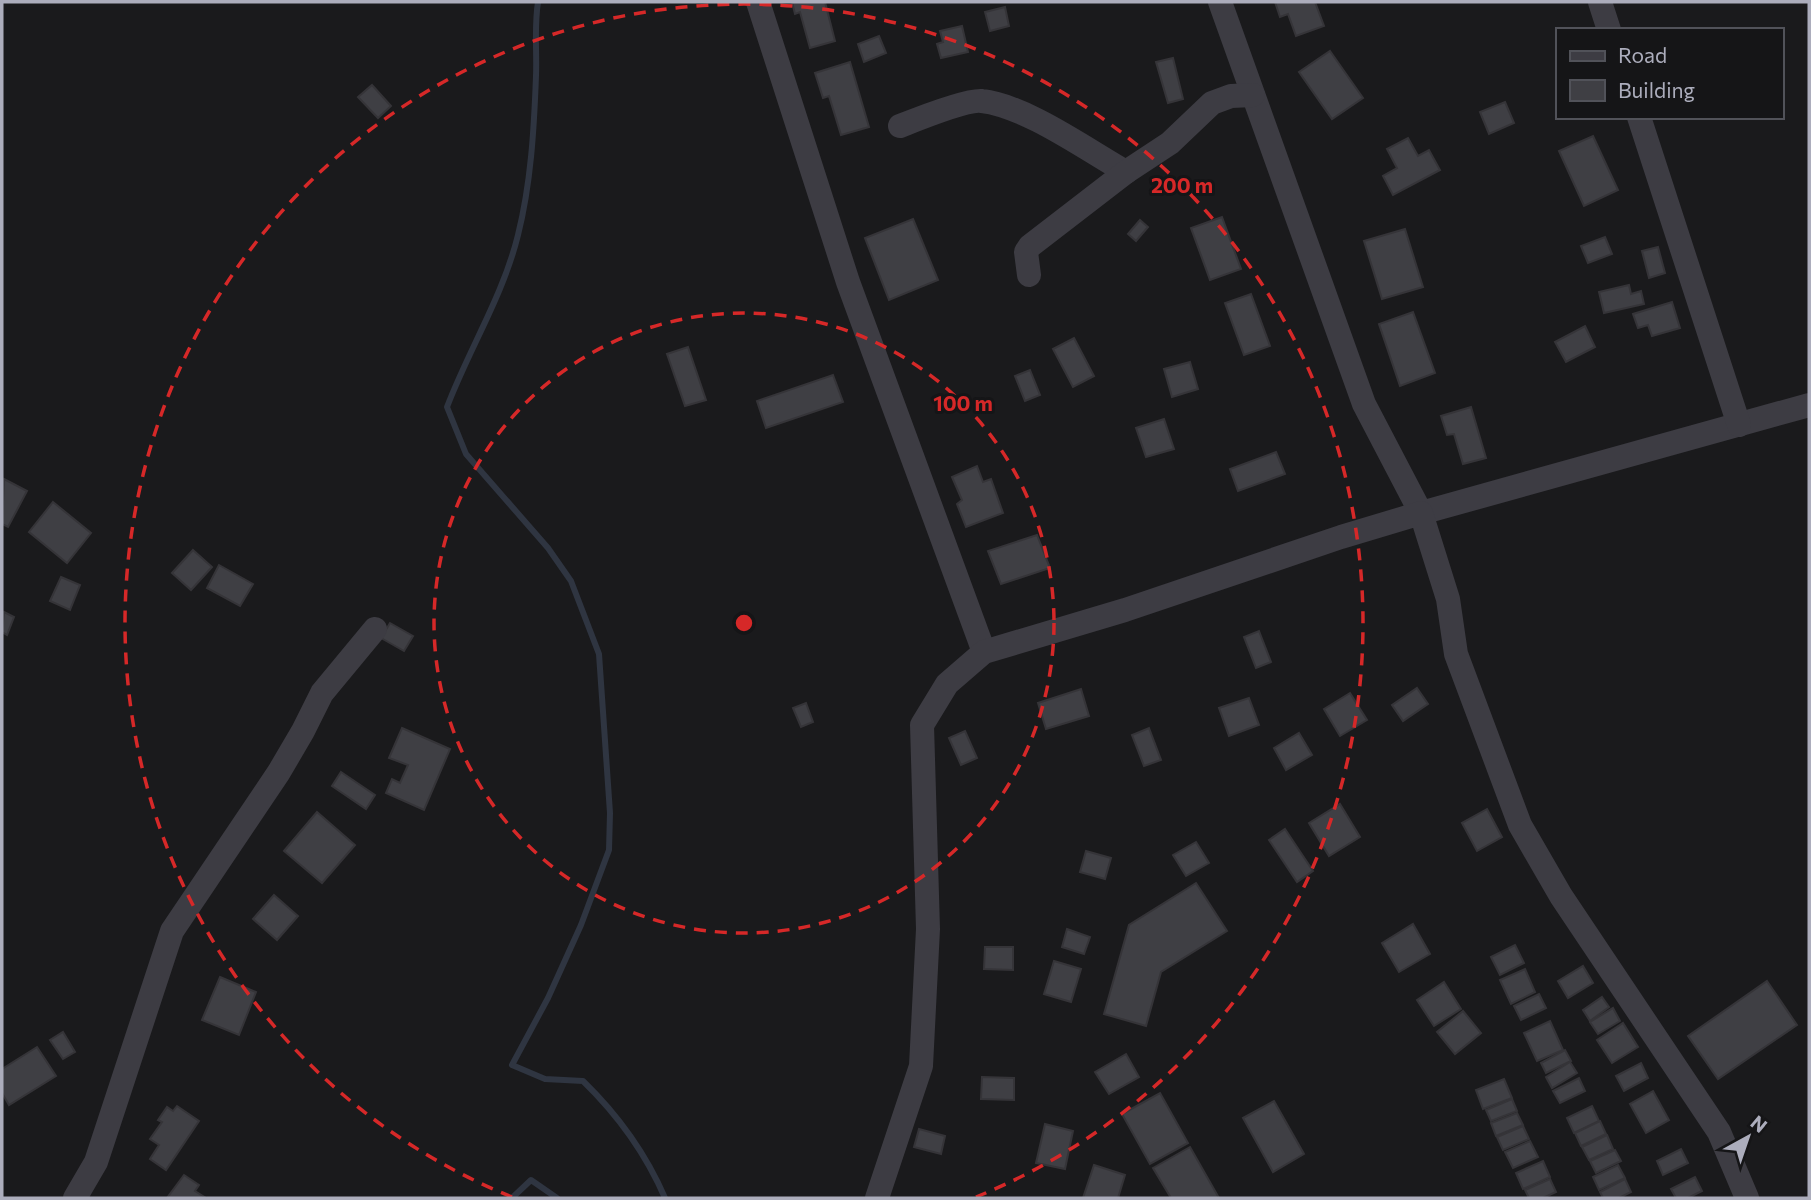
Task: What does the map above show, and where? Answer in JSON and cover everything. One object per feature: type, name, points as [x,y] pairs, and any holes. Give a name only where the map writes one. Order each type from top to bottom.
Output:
[{"type":"street","points":[[758,2],[848,282],[984,652]]},
{"type":"street","points":[[1220,2],[1364,404],[1421,513],[1448,598],[1457,654],[1520,825],[1561,896],[1720,1132],[1747,1198]]},
{"type":"street","points":[[1600,2],[1608,28]]},
{"type":"street","points":[[1029,275],[1026,252],[1030,246],[1126,172],[1170,143],[1212,103],[1231,96],[1254,95]]},
{"type":"street","points":[[900,126],[980,100],[1021,113],[1126,172]]},
{"type":"street","points":[[1640,119],[1739,425]]},
{"type":"street","points":[[877,1198],[921,1066],[928,929],[922,725],[947,684],[984,652],[1125,610],[1341,537],[1421,513],[1809,405]]},
{"type":"street","points":[[75,1198],[96,1161],[172,931],[279,772],[322,693],[375,629]]},
{"type":"building","points":[[792,2],[825,2],[835,41],[810,48],[800,12],[795,14]]},
{"type":"building","points":[[1275,2],[1315,2],[1324,26],[1296,36],[1288,14],[1280,17]]},
{"type":"building","points":[[1005,7],[1009,26],[990,31],[985,12]]},
{"type":"building","points":[[962,26],[968,52],[941,58],[937,44],[943,42],[940,31]]},
{"type":"building","points":[[879,36],[886,53],[864,62],[858,44]]},
{"type":"building","points":[[1330,51],[1363,98],[1332,119],[1299,72]]},
{"type":"building","points":[[1173,58],[1183,99],[1168,103],[1156,62]]},
{"type":"building","points":[[850,62],[869,127],[841,135],[829,96],[823,98],[815,73]]},
{"type":"building","points":[[372,85],[391,106],[378,118],[358,97]]},
{"type":"building","points":[[1505,102],[1514,123],[1489,134],[1480,112]]},
{"type":"building","points":[[1593,136],[1618,190],[1584,206],[1559,151]]},
{"type":"building","points":[[1408,138],[1418,156],[1429,150],[1440,170],[1393,195],[1383,176],[1397,168],[1387,149]]},
{"type":"building","points":[[1222,217],[1241,269],[1210,280],[1191,228]]},
{"type":"building","points":[[913,219],[938,280],[889,300],[865,238]]},
{"type":"building","points":[[1140,220],[1148,227],[1136,241],[1128,234]]},
{"type":"building","points":[[1405,229],[1423,287],[1382,299],[1364,241]]},
{"type":"building","points":[[1605,237],[1612,254],[1588,263],[1581,246]]},
{"type":"building","points":[[1658,247],[1665,273],[1649,278],[1642,251]]},
{"type":"building","points":[[1629,285],[1631,294],[1641,291],[1644,304],[1604,313],[1599,292]]},
{"type":"building","points":[[1251,294],[1270,346],[1244,355],[1225,303]]},
{"type":"building","points":[[1672,302],[1680,328],[1652,336],[1648,325],[1638,328],[1633,314]]},
{"type":"building","points":[[1413,312],[1435,373],[1400,386],[1379,324]]},
{"type":"building","points":[[1585,326],[1595,347],[1566,362],[1555,342]]},
{"type":"building","points":[[1074,338],[1094,376],[1073,387],[1053,349]]},
{"type":"building","points":[[688,347],[706,400],[685,406],[667,354]]},
{"type":"building","points":[[1190,362],[1198,389],[1172,397],[1164,369]]},
{"type":"building","points":[[1030,370],[1040,395],[1025,401],[1015,376]]},
{"type":"building","points":[[833,375],[843,402],[766,428],[757,401]]},
{"type":"building","points":[[1471,407],[1486,458],[1463,464],[1454,434],[1447,435],[1441,416]]},
{"type":"building","points":[[1164,419],[1174,449],[1146,457],[1136,428]]},
{"type":"building","points":[[1276,452],[1285,474],[1238,491],[1230,469]]},
{"type":"building","points":[[977,466],[983,482],[991,479],[1003,513],[966,527],[957,504],[962,500],[952,477]]},
{"type":"building","points":[[4,479],[27,491],[8,527],[2,524]]},
{"type":"building","points":[[53,502],[91,533],[67,563],[29,532]]},
{"type":"building","points":[[1037,535],[1050,568],[1001,584],[988,551]]},
{"type":"building","points":[[193,550],[212,567],[191,590],[172,573]]},
{"type":"building","points":[[219,565],[253,584],[240,606],[207,588]]},
{"type":"building","points":[[61,577],[80,585],[70,610],[50,601]]},
{"type":"building","points":[[4,612],[14,617],[7,635],[2,632]]},
{"type":"building","points":[[390,623],[413,636],[404,651],[381,638]]},
{"type":"building","points":[[1259,631],[1271,662],[1256,668],[1244,637]]},
{"type":"building","points":[[1417,688],[1428,704],[1403,721],[1392,705]]},
{"type":"building","points":[[1081,689],[1089,716],[1046,729],[1038,703]]},
{"type":"building","points":[[1350,693],[1367,720],[1340,736],[1324,709]]},
{"type":"building","points":[[1249,698],[1259,725],[1229,736],[1219,708]]},
{"type":"building","points":[[806,703],[813,722],[801,727],[793,708]]},
{"type":"building","points":[[402,728],[450,749],[424,810],[386,793],[392,779],[400,783],[408,765],[389,758]]},
{"type":"building","points":[[1149,728],[1161,760],[1144,766],[1132,735]]},
{"type":"building","points":[[965,731],[977,758],[961,765],[949,738]]},
{"type":"building","points":[[1299,733],[1312,755],[1286,770],[1274,748]]},
{"type":"building","points":[[341,772],[375,795],[366,809],[332,786]]},
{"type":"building","points":[[1340,804],[1360,837],[1329,856],[1309,823]]},
{"type":"building","points":[[1487,809],[1502,837],[1477,851],[1462,823]]},
{"type":"building","points":[[317,812],[355,845],[322,883],[284,851]]},
{"type":"building","points":[[1285,829],[1313,871],[1297,882],[1269,840]]},
{"type":"building","points":[[1196,842],[1209,863],[1186,876],[1173,855]]},
{"type":"building","points":[[1086,851],[1111,858],[1105,879],[1080,872]]},
{"type":"building","points":[[1196,883],[1227,931],[1161,972],[1146,1026],[1104,1014],[1129,925]]},
{"type":"building","points":[[274,895],[298,916],[277,940],[253,919]]},
{"type":"building","points":[[1413,924],[1430,954],[1399,972],[1382,943]]},
{"type":"building","points":[[1067,929],[1090,937],[1084,954],[1062,947]]},
{"type":"building","points":[[1515,945],[1524,963],[1500,975],[1491,957]]},
{"type":"building","points":[[985,947],[1013,947],[1013,970],[984,969]]},
{"type":"building","points":[[1054,961],[1081,969],[1071,1002],[1044,994]]},
{"type":"building","points":[[1583,966],[1593,983],[1568,998],[1558,981]]},
{"type":"building","points":[[1525,969],[1535,992],[1511,1004],[1500,980]]},
{"type":"building","points":[[220,977],[256,992],[239,1035],[202,1020]]},
{"type":"building","points":[[1767,981],[1797,1025],[1718,1079],[1688,1036]]},
{"type":"building","points":[[1444,982],[1461,1009],[1434,1026],[1417,1000]]},
{"type":"building","points":[[1539,994],[1546,1008],[1521,1020],[1514,1006]]},
{"type":"building","points":[[1602,997],[1609,1007],[1590,1021],[1583,1010]]},
{"type":"building","points":[[1613,1008],[1620,1021],[1598,1034],[1590,1022]]},
{"type":"building","points":[[1463,1011],[1481,1033],[1455,1054],[1437,1032]]},
{"type":"building","points":[[1550,1021],[1563,1050],[1537,1061],[1524,1033]]},
{"type":"building","points":[[1623,1023],[1638,1047],[1612,1063],[1597,1040]]},
{"type":"building","points":[[63,1032],[75,1052],[63,1059],[50,1040]]},
{"type":"building","points":[[37,1047],[56,1076],[9,1105],[2,1093],[2,1069]]},
{"type":"building","points":[[1565,1050],[1571,1061],[1546,1073],[1541,1063]]},
{"type":"building","points":[[1126,1054],[1139,1077],[1109,1094],[1095,1072]]},
{"type":"building","points":[[1570,1062],[1577,1073],[1552,1088],[1546,1077]]},
{"type":"building","points":[[1641,1063],[1648,1078],[1624,1091],[1616,1076]]},
{"type":"building","points":[[982,1077],[1014,1078],[1014,1100],[981,1099]]},
{"type":"building","points":[[1579,1078],[1585,1091],[1560,1103],[1553,1091]]},
{"type":"building","points":[[1504,1079],[1512,1098],[1483,1109],[1476,1090]]},
{"type":"building","points":[[1653,1091],[1669,1120],[1646,1133],[1630,1104]]},
{"type":"building","points":[[1160,1093],[1188,1143],[1150,1164],[1122,1114]]},
{"type":"building","points":[[1512,1099],[1517,1111],[1491,1121],[1486,1110]]},
{"type":"building","points":[[1274,1101],[1304,1154],[1273,1172],[1243,1118]]},
{"type":"building","points":[[177,1106],[199,1121],[166,1170],[150,1159],[159,1145],[150,1139],[162,1122],[158,1120],[167,1107],[173,1111]]},
{"type":"building","points":[[1592,1106],[1599,1121],[1574,1133],[1567,1118]]},
{"type":"building","points":[[1517,1113],[1523,1125],[1496,1136],[1491,1123]]},
{"type":"building","points":[[1600,1121],[1606,1134],[1581,1146],[1575,1133]]},
{"type":"building","points":[[1045,1124],[1073,1131],[1065,1169],[1036,1163]]},
{"type":"building","points":[[1523,1126],[1529,1139],[1503,1150],[1497,1137]]},
{"type":"building","points":[[919,1129],[945,1136],[941,1154],[914,1147]]},
{"type":"building","points":[[1607,1135],[1613,1149],[1589,1160],[1582,1147]]},
{"type":"building","points":[[1530,1141],[1538,1157],[1513,1168],[1505,1152]]},
{"type":"building","points":[[1190,1147],[1219,1198],[1171,1198],[1153,1168]]},
{"type":"building","points":[[1681,1149],[1688,1163],[1663,1175],[1657,1161]]},
{"type":"building","points":[[1615,1150],[1621,1161],[1596,1173],[1590,1161]]},
{"type":"building","points":[[1543,1161],[1550,1177],[1523,1189],[1516,1173]]},
{"type":"building","points":[[1094,1165],[1125,1175],[1118,1198],[1083,1198]]},
{"type":"building","points":[[1618,1165],[1625,1178],[1599,1190],[1593,1177]]},
{"type":"building","points":[[184,1175],[199,1185],[195,1191],[206,1198],[167,1198]]},
{"type":"building","points":[[1695,1177],[1702,1191],[1688,1198],[1676,1198],[1671,1189]]},
{"type":"building","points":[[1550,1179],[1556,1192],[1543,1198],[1529,1198],[1525,1190]]},
{"type":"building","points":[[1625,1179],[1631,1192],[1619,1198],[1603,1198],[1600,1192]]},
{"type":"waterway","points":[[538,2],[533,136],[518,235],[495,301],[447,407],[466,454],[548,548],[571,581],[599,654],[610,813],[609,850],[581,925],[548,998],[512,1065],[545,1079],[583,1081],[608,1107],[630,1136],[665,1198]]},
{"type":"waterway","points":[[512,1198],[531,1180],[557,1198]]}]
